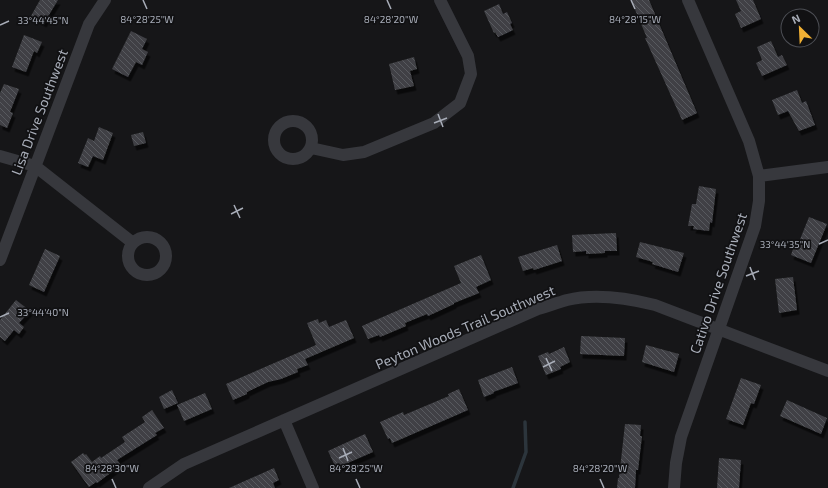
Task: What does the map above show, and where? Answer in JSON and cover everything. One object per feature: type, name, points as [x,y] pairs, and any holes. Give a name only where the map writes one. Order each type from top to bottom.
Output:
[{"type":"street","name":"Lisa Drive Southwest","points":[[0,260],[89,24],[105,0]]},
{"type":"street","points":[[311,148],[343,155],[364,152],[434,123],[460,103],[471,74],[468,56],[440,0]]},
{"type":"street","name":"Cativo Drive Southwest","points":[[674,488],[681,437],[755,226],[760,201],[759,176],[749,140],[688,0]]},
{"type":"street","points":[[0,156],[35,166],[133,243]]},
{"type":"street","points":[[759,176],[828,167]]},
{"type":"street","name":"Peyton Woods Trail Southwest","points":[[150,488],[184,464],[538,309],[568,300],[600,296],[634,300],[656,305],[828,371]]},
{"type":"street","points":[[284,420],[313,488]]},
{"type":"building","points":[[40,0],[58,0],[44,23],[31,16]]},
{"type":"building","points":[[631,0],[649,0],[697,113],[682,120],[645,38],[647,38]]},
{"type":"building","points":[[736,0],[753,0],[761,19],[741,28],[735,14],[741,11]]},
{"type":"building","points":[[499,4],[503,14],[507,12],[512,23],[510,24],[513,30],[498,37],[495,32],[494,33],[484,11]]},
{"type":"building","points":[[131,31],[147,39],[142,49],[148,52],[142,65],[136,62],[128,77],[112,69]]},
{"type":"building","points":[[24,35],[42,42],[37,53],[34,51],[26,72],[12,67]]},
{"type":"building","points":[[771,41],[778,57],[782,55],[787,65],[762,76],[756,63],[762,60],[757,47]]},
{"type":"building","points":[[414,57],[417,69],[410,71],[414,86],[395,90],[389,64]]},
{"type":"building","points":[[4,84],[19,89],[10,112],[13,113],[7,128],[0,125],[0,93]]},
{"type":"building","points":[[797,90],[802,103],[806,101],[815,125],[799,131],[788,111],[778,115],[772,100]]},
{"type":"building","points":[[99,127],[113,133],[103,160],[93,156],[88,167],[78,163],[88,138],[94,141]]},
{"type":"building","points":[[143,132],[146,143],[134,146],[131,135]]},
{"type":"building","points":[[699,186],[716,189],[712,223],[710,222],[709,231],[693,229],[694,226],[688,226],[692,204],[696,204]]},
{"type":"building","points":[[809,217],[827,224],[811,263],[791,255],[796,240],[799,242]]},
{"type":"building","points":[[616,233],[617,251],[586,254],[586,251],[573,252],[572,235]]},
{"type":"building","points":[[640,242],[684,253],[678,272],[652,264],[653,262],[636,257]]},
{"type":"building","points":[[557,245],[562,261],[534,270],[533,268],[523,271],[518,257]]},
{"type":"building","points":[[45,249],[60,256],[44,292],[29,285]]},
{"type":"building","points":[[481,255],[491,280],[476,287],[479,293],[428,316],[427,314],[405,323],[406,326],[380,337],[379,335],[368,339],[362,326],[461,283],[454,266]]},
{"type":"building","points":[[793,277],[797,310],[779,313],[775,279]]},
{"type":"building","points":[[16,300],[30,311],[19,323],[24,327],[19,334],[14,330],[5,341],[0,337],[0,320]]},
{"type":"building","points":[[318,319],[319,323],[326,320],[329,327],[346,320],[354,338],[305,359],[308,365],[297,369],[298,372],[281,379],[268,382],[233,400],[226,384],[316,345],[307,323]]},
{"type":"building","points":[[581,336],[625,338],[624,356],[580,354]]},
{"type":"building","points":[[646,345],[679,354],[674,372],[642,362]]},
{"type":"building","points":[[564,347],[570,362],[560,367],[561,369],[546,375],[538,356],[548,352],[549,354]]},
{"type":"building","points":[[512,367],[518,383],[484,397],[478,380]]},
{"type":"building","points":[[741,378],[761,385],[754,404],[751,403],[743,425],[726,419]]},
{"type":"building","points":[[459,389],[468,410],[392,443],[390,438],[388,439],[380,422],[403,412],[404,415],[449,396],[448,394]]},
{"type":"building","points":[[172,390],[178,403],[164,409],[159,397]]},
{"type":"building","points":[[205,393],[212,409],[184,421],[177,405]]},
{"type":"building","points":[[787,400],[827,418],[821,434],[780,416]]},
{"type":"building","points":[[152,410],[164,428],[155,433],[157,435],[117,460],[121,465],[97,483],[96,482],[89,487],[71,462],[83,453],[85,455],[86,454],[92,462],[100,456],[101,458],[125,442],[122,437],[145,422],[142,417]]},
{"type":"building","points":[[625,424],[641,425],[640,436],[642,436],[638,470],[636,470],[635,488],[617,488]]},
{"type":"building","points":[[365,434],[373,452],[336,468],[328,451]]},
{"type":"building","points":[[719,458],[741,460],[739,488],[717,488]]},
{"type":"building","points":[[274,468],[279,480],[273,483],[275,488],[229,488]]},
{"type":"waterway","points":[[513,488],[526,452],[525,422]]}]
